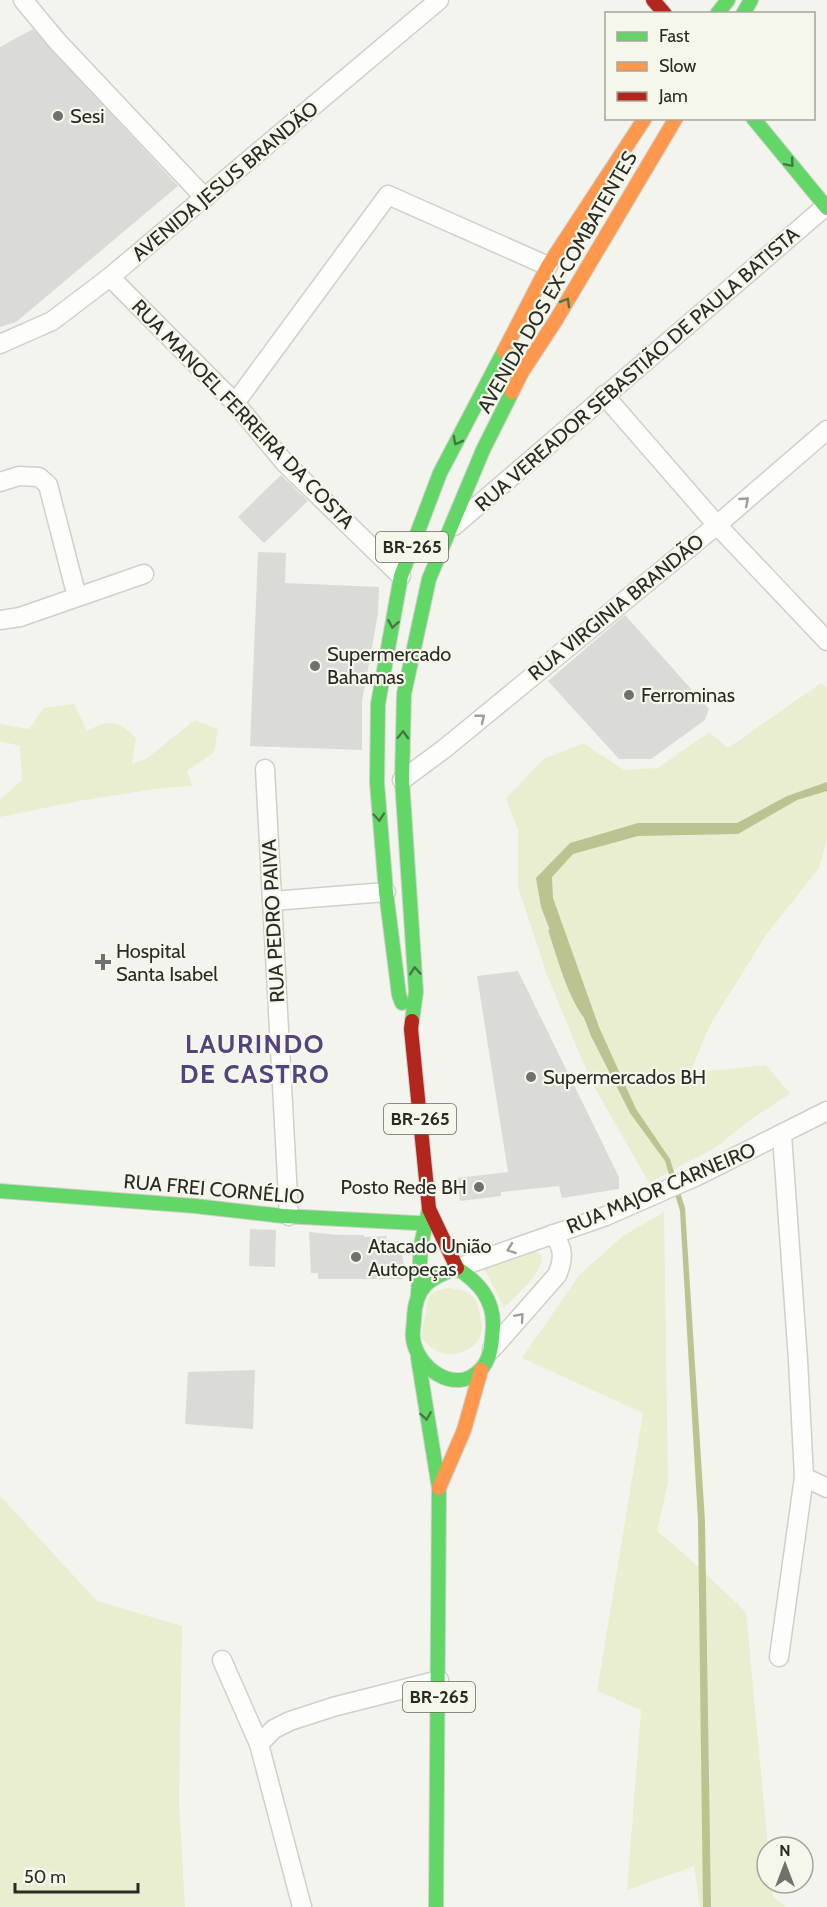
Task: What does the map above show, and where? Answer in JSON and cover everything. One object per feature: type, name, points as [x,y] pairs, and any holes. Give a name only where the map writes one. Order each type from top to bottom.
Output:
[{"type":"main road","points":[[653,0],[663,12]]},
{"type":"main road","points":[[719,12],[728,0]]},
{"type":"main road","name":"AVENIDA DOS EX-COMBATENTES","points":[[411,1029],[399,995],[386,892],[377,783],[378,704],[401,576],[440,473],[548,266],[644,120]]},
{"type":"main road","name":"AVENIDA DOS EX-COMBATENTES","points":[[457,1268],[429,1224],[411,1029],[416,992],[402,780],[406,684],[429,579],[483,450],[522,372],[556,320],[675,120]]},
{"type":"main road","points":[[755,120],[826,207]]},
{"type":"main road","name":"RUA FREI CORNÉLIO","points":[[0,1191],[195,1206],[289,1216],[429,1224]]},
{"type":"main road","points":[[405,1224],[415,1232],[421,1245]]},
{"type":"main road","name":"BR-265","points":[[429,1224],[421,1245],[418,1294],[412,1320],[439,1488],[436,1907]]},
{"type":"main road","points":[[418,1294],[434,1276],[457,1268]]},
{"type":"main road","name":"BR-265","points":[[439,1488],[468,1422],[481,1370],[492,1349],[493,1326],[487,1294],[476,1280],[457,1268]]},
{"type":"main road","points":[[418,1358],[434,1374],[453,1381],[474,1376],[481,1370]]},
{"type":"street","points":[[23,0],[65,50],[205,198]]},
{"type":"street","name":"AVENIDA JESUS BRANDÃO","points":[[0,344],[52,321],[110,277],[439,0]]},
{"type":"street","points":[[235,403],[388,195],[548,266]]},
{"type":"street","name":"RUA VEREADOR SEBASTIÃO DE PAULA BATISTA","points":[[449,531],[826,207]]},
{"type":"street","name":"RUA MANOEL FERREIRA DA COSTA","points":[[110,277],[235,403],[285,463],[401,576]]},
{"type":"street","points":[[604,396],[717,525],[827,641]]},
{"type":"street","name":"RUA VIRGINIA BRANDÃO","points":[[402,780],[444,749],[717,525],[827,430]]},
{"type":"street","points":[[0,482],[19,476],[39,477],[48,485],[77,597]]},
{"type":"street","points":[[0,620],[20,617],[144,574]]},
{"type":"street","name":"RUA PEDRO PAIVA","points":[[265,769],[289,1216]]},
{"type":"street","points":[[272,901],[386,892]]},
{"type":"street","name":"RUA MAJOR CARNEIRO","points":[[457,1268],[606,1216],[695,1177],[827,1111]]},
{"type":"street","points":[[779,1657],[804,1476],[782,1135]]},
{"type":"street","points":[[492,1349],[556,1275],[562,1263],[562,1255],[560,1243],[553,1234]]},
{"type":"street","points":[[804,1476],[827,1488]]},
{"type":"street","points":[[222,1660],[259,1744],[302,1907]]},
{"type":"street","points":[[259,1744],[274,1729],[290,1721],[333,1707],[439,1680]]},
{"type":"shaded area","points":[[821,683],[827,688],[827,840],[819,868],[766,935],[709,1027],[690,1073],[766,1065],[790,1094],[753,1118],[716,1147],[649,1183],[590,1079],[547,975],[518,887],[518,830],[506,798],[544,759],[583,743],[624,770],[658,768],[709,732],[728,748]]},
{"type":"shaded area","points":[[74,704],[87,731],[102,724],[113,723],[124,727],[136,738],[132,764],[146,759],[195,720],[218,729],[214,752],[187,771],[192,786],[161,788],[79,801],[0,817],[0,800],[22,780],[20,746],[0,741],[0,724],[29,729],[44,708]]},
{"type":"shaded area","points":[[827,782],[827,791],[797,800],[738,834],[638,836],[573,854],[552,877],[553,898],[599,1027],[636,1109],[670,1159],[685,1208],[705,1521],[711,1907],[703,1907],[698,1521],[680,1211],[665,1161],[630,1113],[591,1036],[541,907],[536,878],[570,843],[638,823],[737,823],[787,796]]},
{"type":"shaded area","points":[[664,1212],[668,1483],[657,1531],[746,1612],[767,1835],[755,1835],[755,1895],[773,1895],[787,1907],[700,1907],[694,1866],[627,1890],[641,1710],[597,1691],[643,1413],[522,1358],[580,1274],[623,1236]]},
{"type":"shaded area","points":[[535,1251],[542,1256],[538,1270],[528,1284],[504,1308],[484,1268]]},
{"type":"shaded area","points":[[449,1288],[467,1292],[474,1298],[482,1327],[478,1340],[469,1348],[458,1353],[445,1354],[436,1351],[421,1337],[429,1296],[439,1290]]},
{"type":"shaded area","points":[[0,1496],[97,1601],[182,1626],[179,1802],[185,1907],[0,1907]]},
{"type":"building","name":"Sesi","points":[[33,29],[178,186],[16,322],[0,327],[0,47]]},
{"type":"building","points":[[281,475],[308,501],[264,543],[238,517]]},
{"type":"building","name":"Supermercado Bahamas","points":[[258,552],[286,553],[285,583],[379,587],[378,614],[362,701],[362,750],[250,746]]},
{"type":"building","name":"Ferrominas","points":[[625,615],[709,709],[705,720],[651,759],[619,759],[548,681]]},
{"type":"building","name":"Supermercados BH","points":[[518,971],[619,1177],[619,1189],[562,1198],[559,1186],[501,1192],[501,1196],[460,1201],[457,1178],[508,1172],[477,976]]},
{"type":"building","points":[[250,1229],[276,1230],[275,1267],[249,1266]]},
{"type":"building","name":"Atacado União Autopeças","points":[[309,1232],[364,1235],[364,1237],[387,1236],[386,1240],[400,1242],[404,1267],[403,1279],[318,1279],[318,1273],[311,1273]]},
{"type":"building","points":[[255,1370],[253,1429],[185,1424],[188,1372]]},
{"type":"waterway","points":[[551,931],[569,984],[584,1014]]},
{"type":"traffic: fast","points":[[719,12],[728,0]]},
{"type":"traffic: fast","points":[[744,12],[751,0]]},
{"type":"traffic: fast","points":[[755,120],[827,208]]},
{"type":"traffic: fast","points":[[402,1003],[399,995],[386,892],[377,783],[378,704],[401,576],[440,473],[504,351]]},
{"type":"traffic: fast","points":[[412,1021],[416,992],[402,780],[404,694],[429,579],[483,450],[512,392]]},
{"type":"traffic: fast","points":[[0,1191],[195,1206],[283,1216],[435,1224]]},
{"type":"traffic: fast","points":[[418,1294],[421,1245],[429,1209]]},
{"type":"traffic: fast","points":[[457,1268],[484,1293],[493,1317],[492,1339],[487,1361],[470,1377],[459,1380],[438,1375],[429,1368],[421,1359],[413,1336],[415,1308],[421,1291],[431,1280],[457,1268]]},
{"type":"traffic: fast","points":[[418,1358],[439,1488],[436,1907]]},
{"type":"traffic: slow","points":[[504,351],[548,266],[644,120]]},
{"type":"traffic: slow","points":[[512,392],[675,120]]},
{"type":"traffic: slow","points":[[439,1488],[464,1430],[481,1370]]},
{"type":"traffic: jam","points":[[653,0],[663,12]]},
{"type":"traffic: jam","points":[[412,1021],[429,1209],[457,1268]]},
{"type":"place","name":"Sesi","points":[[58,116]]},
{"type":"place","name":"Supermercado Bahamas","points":[[315,666]]},
{"type":"place","name":"Ferrominas","points":[[629,695]]},
{"type":"place","name":"Hospital Santa Isabel","points":[[103,962]]},
{"type":"place","name":"Supermercados BH","points":[[531,1077]]},
{"type":"place","name":"Posto Rede BH","points":[[479,1187]]},
{"type":"place","name":"Atacado União Autopeças","points":[[356,1257]]},
{"type":"district","name":"LAURINDO DE CASTRO","points":[[255,1059]]}]
